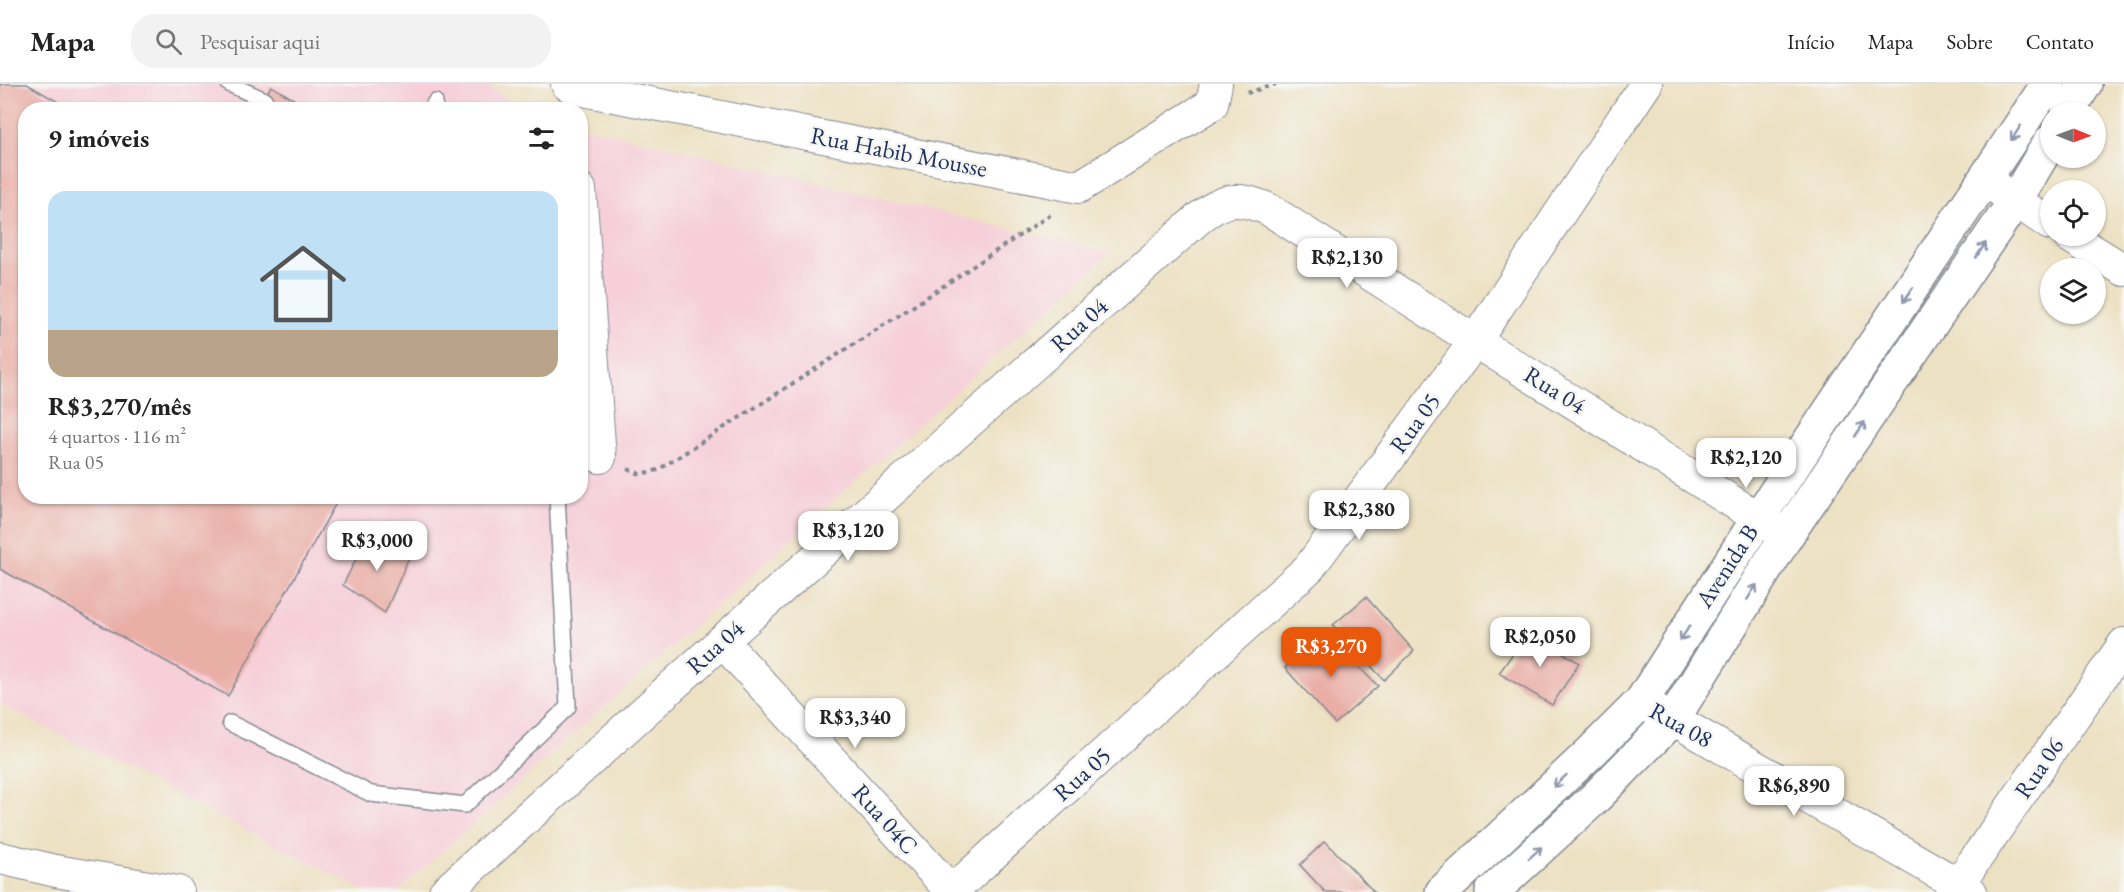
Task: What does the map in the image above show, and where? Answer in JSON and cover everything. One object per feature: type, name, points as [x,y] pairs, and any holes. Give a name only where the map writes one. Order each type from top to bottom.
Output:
[{"type":"street","name":"Rua 05","points":[[951,892],[1309,568],[1475,341],[1646,84]]},
{"type":"street","name":"Avenida B","points":[[1442,892],[1641,702],[1759,517],[2048,84]]},
{"type":"street","points":[[2074,102],[2085,84]]},
{"type":"street","name":"Rua Habib Mousse","points":[[572,94],[1079,187]]},
{"type":"street","points":[[1079,187],[1214,94]]},
{"type":"street","name":"Avenida B","points":[[1492,892],[1596,797],[1673,718],[1787,536],[2015,201],[2040,159]]},
{"type":"street","points":[[1985,180],[2040,217]]},
{"type":"street","name":"Rua 04","points":[[445,892],[722,641],[1214,206],[1233,199],[1251,202],[1268,209],[1787,536]]},
{"type":"street","points":[[2085,246],[2124,270]]},
{"type":"street","points":[[588,296],[600,457]]},
{"type":"street","name":"Rua 04C","points":[[722,641],[951,892]]},
{"type":"street","name":"Rua 06","points":[[1961,890],[2124,644]]},
{"type":"street","name":"Rua 08","points":[[1641,702],[1673,718],[1961,890]]},
{"type":"street","points":[[0,858],[54,881],[178,892]]},
{"type":"lane","points":[[229,84],[265,100]]},
{"type":"lane","points":[[230,723],[370,794],[465,805],[568,707],[557,504]]},
{"type":"path","points":[[600,457],[640,474],[658,470],[1050,216],[1079,187]]},
{"type":"shaded area","points":[[0,84],[482,84],[512,102],[18,102],[18,504],[588,504],[588,128],[1110,253],[397,892],[367,892],[0,704]]},
{"type":"building","points":[[0,84],[27,84],[58,102],[18,102],[18,504],[336,504],[228,696],[0,569]]},
{"type":"building","points":[[271,86],[298,102],[263,102]]},
{"type":"building","points":[[369,533],[410,555],[385,613],[343,585]]},
{"type":"building","points":[[1366,597],[1414,651],[1384,680],[1333,625]]},
{"type":"building","points":[[1529,631],[1579,663],[1552,705],[1499,673]]},
{"type":"building","points":[[1324,633],[1378,686],[1335,724],[1285,668]]},
{"type":"building","points":[[1325,841],[1374,892],[1325,892],[1300,865]]}]
